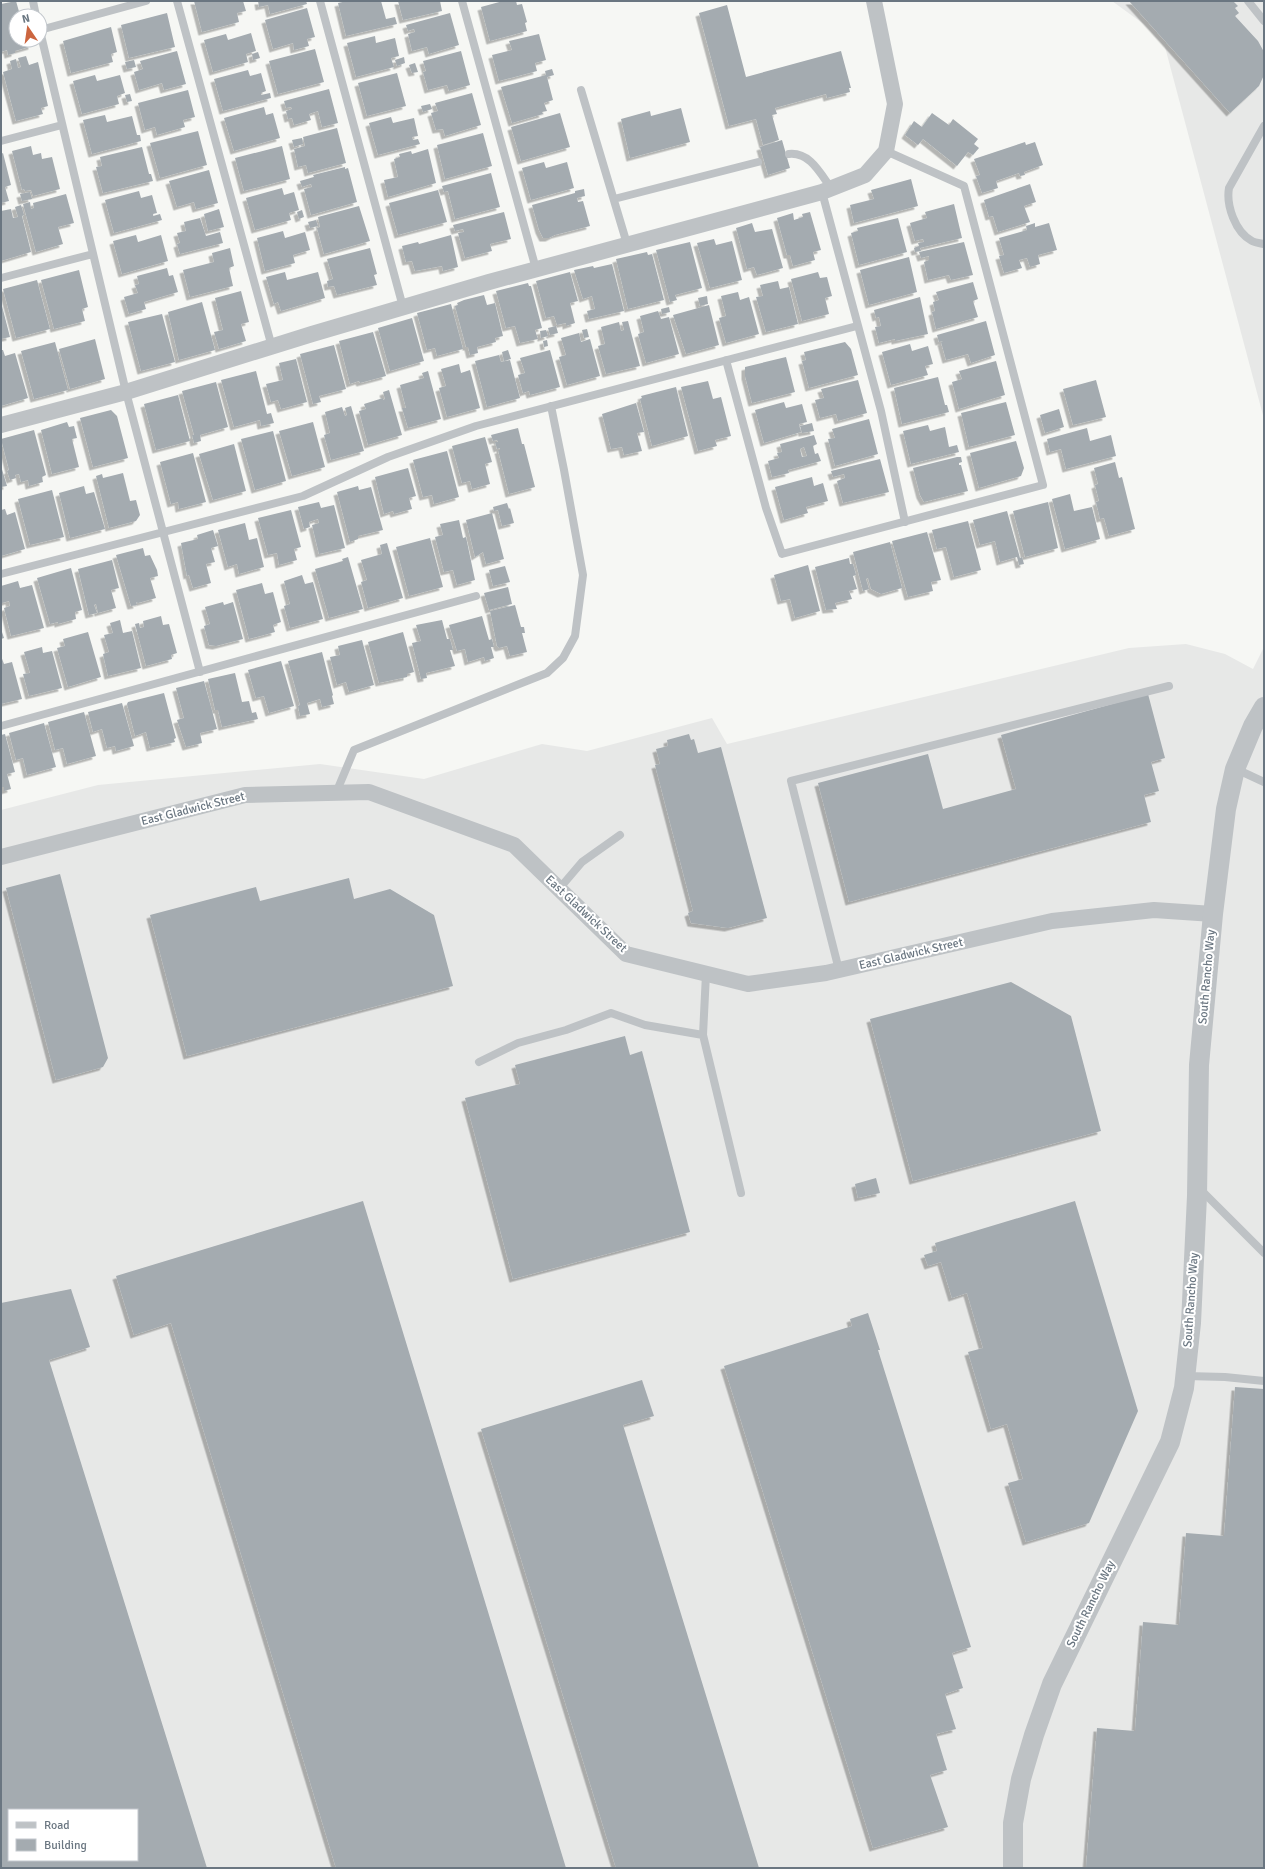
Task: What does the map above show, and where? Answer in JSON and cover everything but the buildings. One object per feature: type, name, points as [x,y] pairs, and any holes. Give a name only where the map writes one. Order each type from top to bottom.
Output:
[{"type":"street","points":[[1,425],[126,392],[403,307],[536,269],[826,190],[865,175],[886,151],[895,104],[874,1]]},
{"type":"street","name":"South Rancho Way","points":[[1013,1868],[1013,1823],[1021,1779],[1034,1735],[1052,1684],[1170,1442],[1184,1388],[1191,1323],[1197,1185],[1199,1065],[1213,914],[1226,809],[1235,769],[1253,726],[1264,707]]},
{"type":"street","name":"East Gladwick Street","points":[[1,857],[245,795],[369,792],[514,845],[626,954],[748,984],[839,970],[1052,921],[1154,910],[1213,914]]},
{"type":"lane","points":[[48,28],[146,1]]},
{"type":"lane","points":[[177,1],[272,347]]},
{"type":"lane","points":[[320,1],[403,307]]},
{"type":"lane","points":[[462,1],[536,269]]},
{"type":"lane","points":[[1248,1],[1264,21]]},
{"type":"lane","points":[[44,48],[126,392],[200,672]]},
{"type":"lane","points":[[581,90],[627,244]]},
{"type":"lane","points":[[1,141],[62,125]]},
{"type":"lane","points":[[1264,126],[1229,188],[1228,197],[1234,222],[1242,233],[1252,241],[1264,244]]},
{"type":"lane","points":[[726,360],[766,508],[782,554],[1043,485],[964,186],[886,151]]},
{"type":"lane","points":[[789,154],[798,153],[812,162],[826,190],[857,326],[881,411],[905,522]]},
{"type":"lane","points":[[614,199],[758,162]]},
{"type":"lane","points":[[1,278],[93,254]]},
{"type":"lane","points":[[1,574],[162,531],[303,496],[395,455],[476,426],[857,326]]},
{"type":"lane","points":[[336,793],[354,750],[547,673],[563,658],[575,636],[583,575],[564,470],[550,406]]},
{"type":"lane","points":[[1,726],[476,596]]},
{"type":"lane","points":[[839,970],[791,781],[1169,686]]},
{"type":"lane","points":[[1235,769],[1264,782]]},
{"type":"lane","points":[[559,889],[582,862],[620,835]]},
{"type":"lane","points":[[706,974],[703,1035],[740,1193]]},
{"type":"lane","points":[[479,1062],[518,1043],[566,1030],[611,1013],[646,1024],[703,1035]]},
{"type":"lane","points":[[1197,1185],[1264,1253]]},
{"type":"lane","points":[[1185,1376],[1225,1377],[1264,1381]]},
{"type":"shaded area","points":[[1112,1],[1264,1],[1264,419],[1165,47],[1145,25]]},
{"type":"shaded area","points":[[1186,644],[1225,654],[1253,669],[1264,647],[1264,1868],[1,1868],[1,810],[98,785],[320,764],[424,779],[542,744],[587,751],[712,718],[727,744],[1129,648]]}]
